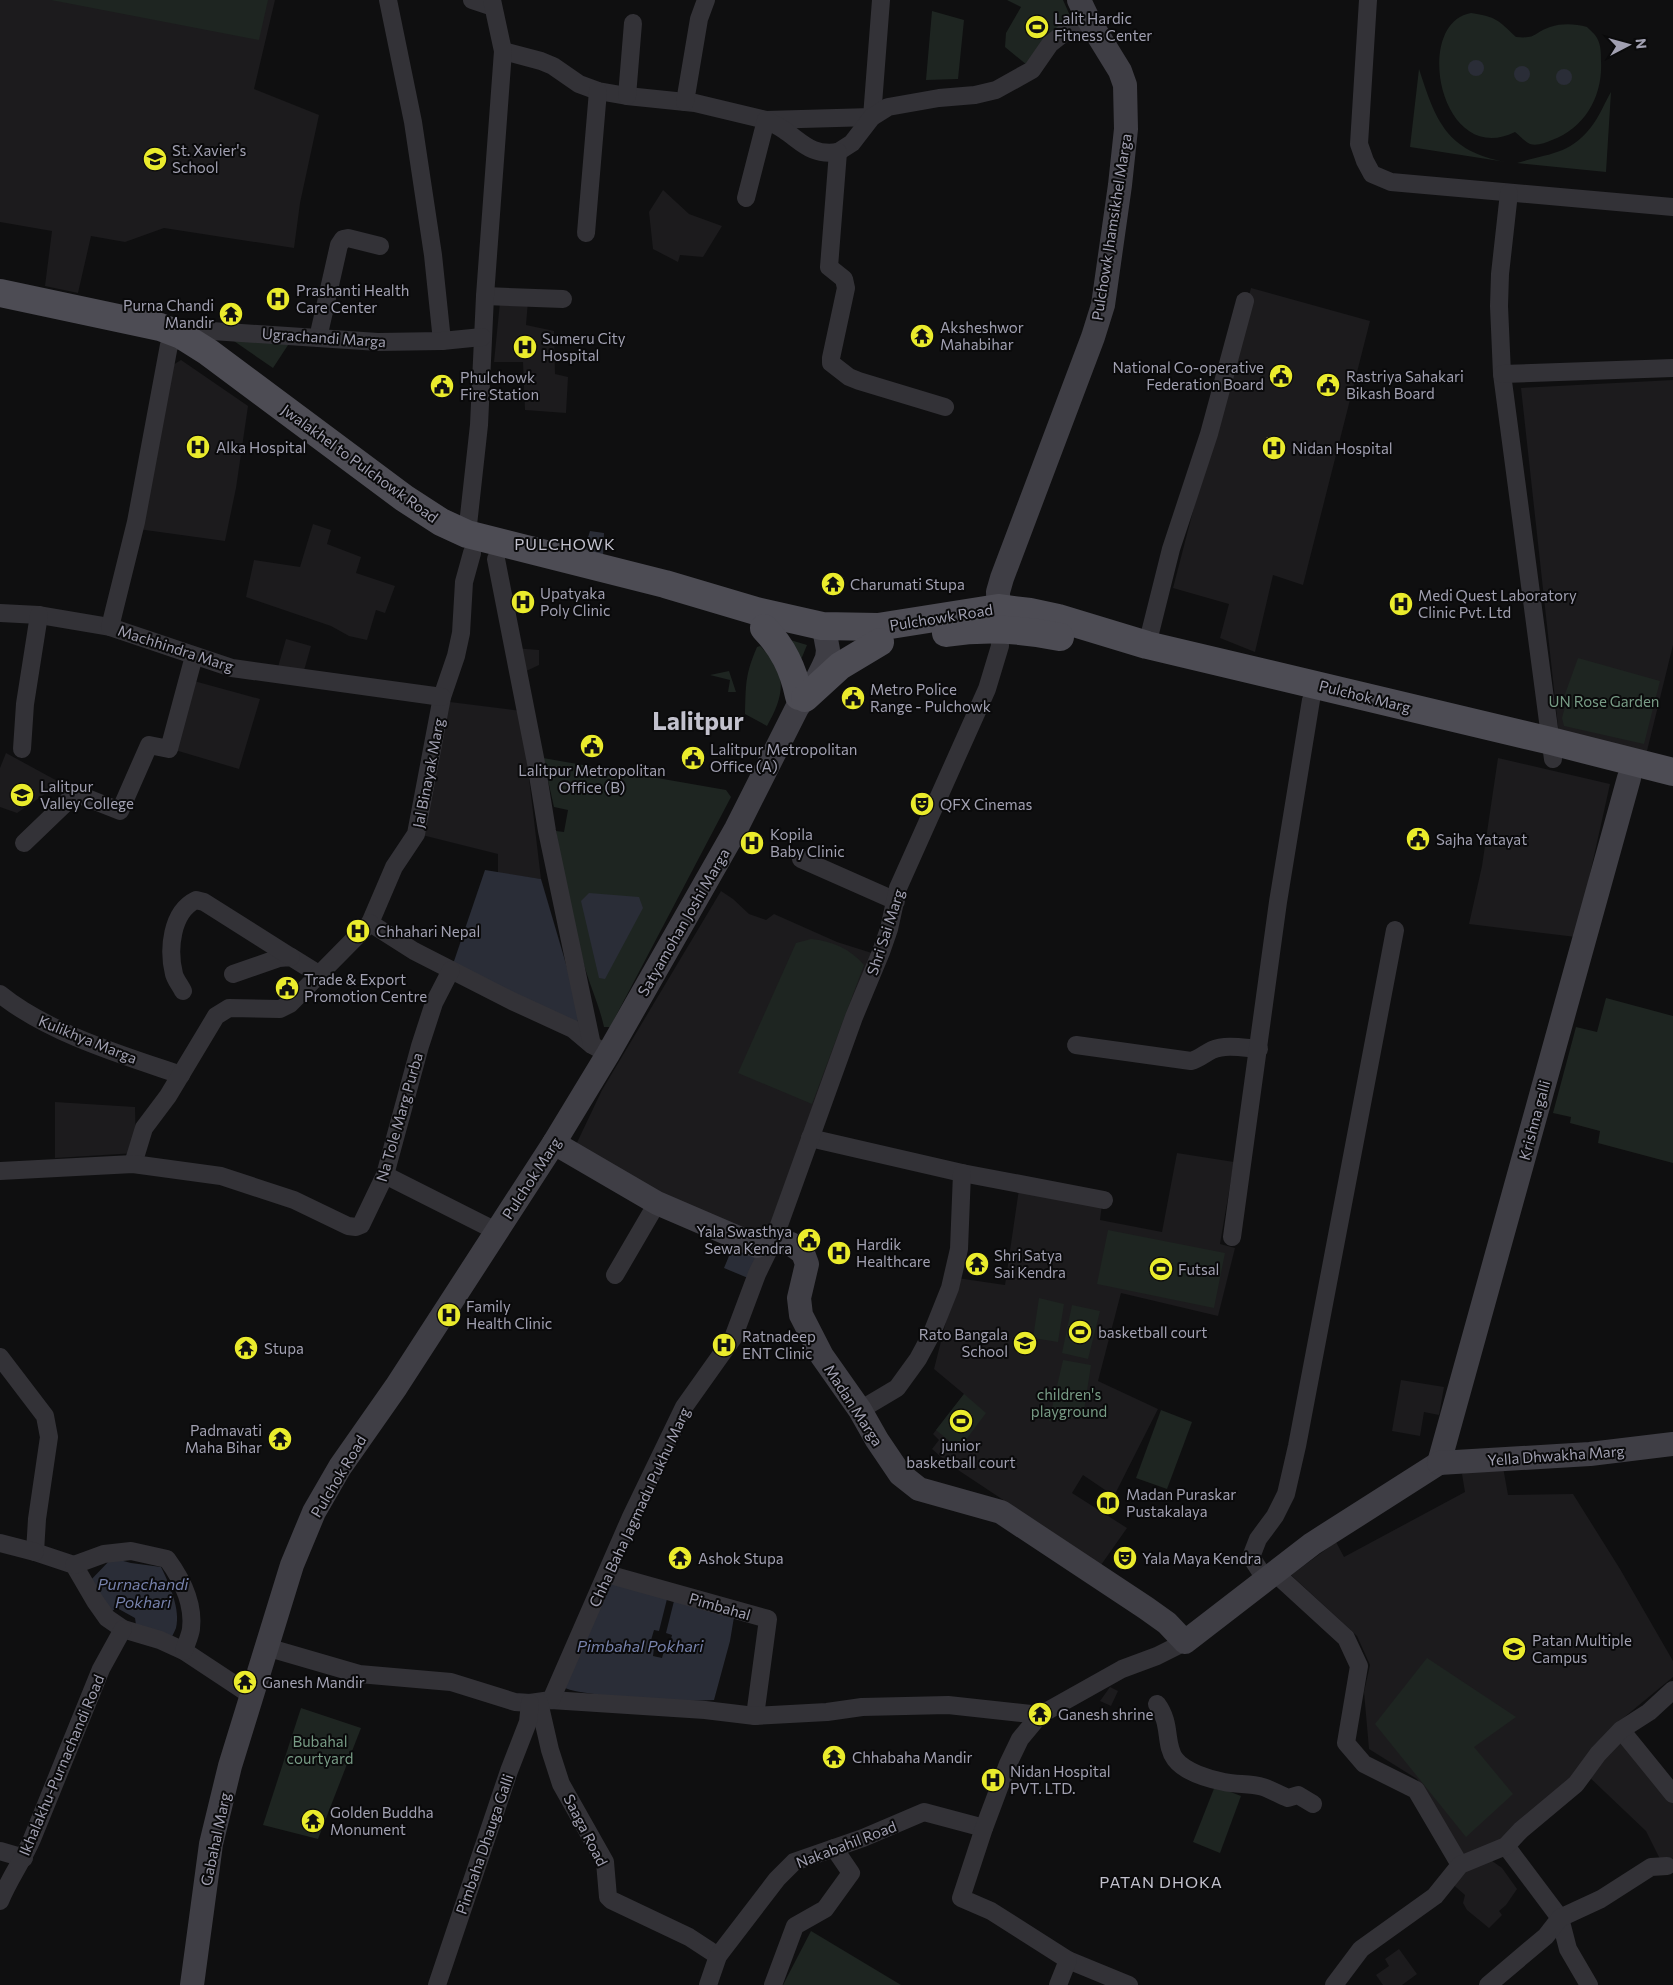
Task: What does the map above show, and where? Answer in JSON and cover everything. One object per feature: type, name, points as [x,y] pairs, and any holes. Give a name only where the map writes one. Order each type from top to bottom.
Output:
[{"type":"main road","name":"Pulchowk Jhamsikhel Marga","points":[[998,618],[998,592],[1002,578],[1083,368],[1102,305],[1122,177],[1126,129],[1125,85],[1120,71],[1083,10]]},
{"type":"main road","name":"Jwalakhel to Pulchowk Road","points":[[0,293],[160,327],[175,340],[208,352],[404,498],[442,522],[478,549],[665,584],[825,634]]},
{"type":"main road","points":[[0,309],[154,339],[175,340]]},
{"type":"main road","points":[[478,549],[740,619],[764,628],[825,634],[870,635]]},
{"type":"main road","name":"Pulchowk Road","points":[[870,635],[950,632],[998,618],[1033,632],[1058,628]]},
{"type":"main road","points":[[764,628],[777,642],[788,659],[795,677],[800,700],[840,666],[870,635]]},
{"type":"main road","name":"Pulchok Marg","points":[[1058,628],[1147,644],[1552,750],[1629,778],[1673,788]]},
{"type":"main road","name":"Pulchok Marg","points":[[1058,628],[1311,700],[1552,750],[1673,772]]},
{"type":"main road","name":"Satyamohan Joshi Marga","points":[[600,1049],[736,829],[800,700],[815,683],[827,658],[825,634]]},
{"type":"main road","name":"Krishna galli","points":[[1439,1463],[1629,778]]},
{"type":"main road","name":"Pulchok Marg","points":[[452,1300],[554,1143],[600,1049]]},
{"type":"main road","points":[[554,1143],[657,1203],[757,1246],[774,1238]]},
{"type":"main road","name":"Madan Marga","points":[[774,1238],[791,1244],[803,1253],[807,1264],[798,1298],[800,1315],[822,1356],[860,1410],[900,1474],[919,1489],[1001,1512],[1146,1608],[1167,1623],[1185,1642]]},
{"type":"main road","name":"Pulchok Road","points":[[258,1670],[292,1565],[314,1512],[340,1467],[396,1387],[452,1300]]},
{"type":"main road","name":"Yella Dhwakha Marg","points":[[1439,1463],[1590,1454],[1673,1444]]},
{"type":"main road","points":[[1185,1642],[1312,1544],[1439,1463]]},
{"type":"main road","name":"Gabahal Marg","points":[[192,1985],[211,1844],[230,1766],[252,1696],[258,1670]]},
{"type":"street","points":[[388,0],[412,122],[433,255],[442,341]]},
{"type":"street","points":[[472,0],[492,3],[503,51],[482,337],[478,549],[536,763],[547,831],[600,1049]]},
{"type":"street","points":[[686,102],[699,20],[706,0]]},
{"type":"street","points":[[872,117],[880,0]]},
{"type":"street","points":[[1368,0],[1359,144],[1372,174],[1391,182],[1673,207]]},
{"type":"street","points":[[766,120],[785,130],[801,144],[828,154],[838,152],[852,143],[872,117],[888,108],[939,98],[976,95],[996,90],[1032,70],[1050,44],[1078,22],[1083,10]]},
{"type":"street","points":[[627,96],[633,23]]},
{"type":"street","points":[[503,51],[553,66],[578,84],[598,91],[686,102],[766,120],[872,117]]},
{"type":"street","points":[[586,234],[598,91]]},
{"type":"street","points":[[746,198],[766,120]]},
{"type":"street","points":[[838,152],[829,267],[844,279],[846,288],[831,358],[832,363],[859,381],[945,406]]},
{"type":"street","points":[[1509,192],[1500,274],[1499,306],[1502,374],[1552,750]]},
{"type":"street","points":[[318,338],[339,245],[343,239],[348,238],[380,246]]},
{"type":"street","points":[[485,296],[563,299]]},
{"type":"street","points":[[1147,644],[1171,549],[1210,434],[1245,301]]},
{"type":"street","name":"Ugrachandi Marga","points":[[175,340],[197,330],[378,342],[442,341],[482,337]]},
{"type":"street","points":[[110,627],[136,522],[175,340]]},
{"type":"street","points":[[1502,374],[1673,368]]},
{"type":"street","name":"Jal Binayak Marg","points":[[370,923],[394,867],[416,834],[442,698],[456,656],[461,633],[464,582],[478,549]]},
{"type":"street","name":"Machhindra Marg","points":[[0,613],[40,615],[110,627],[232,668],[442,698]]},
{"type":"street","points":[[22,749],[25,704],[40,615]]},
{"type":"street","name":"Shri Sai Marg","points":[[774,1238],[854,1017],[881,952],[898,888],[987,689],[1000,646],[998,618]]},
{"type":"street","points":[[24,843],[75,794],[120,812],[149,745],[169,749],[194,656]]},
{"type":"street","points":[[1232,1237],[1278,902],[1311,700]]},
{"type":"street","points":[[801,859],[896,900]]},
{"type":"street","points":[[183,991],[174,974],[171,939],[178,918],[196,900],[204,902],[320,975]]},
{"type":"street","points":[[133,1164],[144,1128],[168,1096],[216,1016],[229,1008],[280,1008],[290,1004],[370,923],[414,951],[512,1001],[573,1029],[600,1049]]},
{"type":"street","points":[[1395,930],[1297,1446],[1286,1494],[1275,1516],[1258,1539],[1250,1557],[1271,1577],[1346,1638],[1359,1666],[1346,1743],[1364,1764],[1416,1790],[1460,1865]]},
{"type":"street","points":[[233,974],[279,958],[291,957]]},
{"type":"street","name":"Na Tole Marg Purba","points":[[0,1171],[133,1164],[221,1176],[294,1200],[348,1226],[356,1227],[361,1225],[385,1174],[434,1002],[451,970]]},
{"type":"street","name":"Kulikhya Marga","points":[[0,994],[32,1016],[108,1049],[181,1075]]},
{"type":"street","points":[[1076,1045],[1190,1061],[1199,1059],[1211,1050],[1223,1047],[1259,1049]]},
{"type":"street","points":[[810,1138],[962,1173],[1104,1200]]},
{"type":"street","points":[[860,1410],[898,1388],[932,1334],[950,1288],[959,1249],[962,1173]]},
{"type":"street","points":[[385,1174],[496,1231]]},
{"type":"street","points":[[615,1275],[657,1203]]},
{"type":"street","name":"Chha Baha Jagmadu Pukhu Marg","points":[[540,1702],[607,1574],[630,1519],[684,1407],[733,1338],[757,1274],[774,1238]]},
{"type":"street","points":[[0,1356],[45,1416],[50,1437],[37,1518],[35,1552]]},
{"type":"street","points":[[0,1543],[74,1565],[104,1554],[131,1551],[167,1559],[179,1576],[191,1615],[191,1630],[184,1651]]},
{"type":"street","points":[[74,1565],[107,1618],[123,1629],[160,1640],[184,1651],[252,1696]]},
{"type":"street","name":"Pimbahal","points":[[607,1574],[768,1619],[755,1716]]},
{"type":"street","name":"Ikhalakhu-Purnachandi Road","points":[[0,1901],[12,1874],[24,1858],[102,1669],[123,1629]]},
{"type":"street","points":[[1129,1985],[1068,1960],[991,1912],[961,1898],[984,1828],[1020,1739],[1040,1715],[1122,1669],[1157,1656],[1185,1642]]},
{"type":"street","points":[[266,1647],[360,1674],[451,1682],[514,1702],[705,1710],[755,1716],[827,1712],[862,1707],[948,1705],[1040,1715]]},
{"type":"street","points":[[1334,1985],[1362,1949],[1434,1896],[1460,1865],[1506,1846],[1536,1817],[1576,1784],[1598,1754],[1621,1730],[1648,1712],[1673,1690]]},
{"type":"street","name":"Saaga Road","points":[[540,1702],[550,1750],[561,1784],[605,1862],[608,1897],[689,1937],[718,1956]]},
{"type":"street","name":"Pimbaha Dhauga Galli","points":[[437,1985],[509,1771],[528,1722],[540,1702]]},
{"type":"street","points":[[1158,1704],[1165,1718],[1169,1735],[1169,1746],[1175,1759],[1184,1767],[1224,1782],[1263,1787],[1288,1798],[1298,1795],[1313,1804]]},
{"type":"street","points":[[1621,1730],[1673,1794]]},
{"type":"street","name":"Nakabahil Road","points":[[708,1985],[718,1956],[777,1878],[794,1862],[924,1812],[984,1828]]},
{"type":"street","points":[[1506,1846],[1560,1918],[1568,1949],[1589,1985]]},
{"type":"street","points":[[773,1985],[795,1926],[825,1909],[851,1873],[834,1848]]},
{"type":"street","points":[[0,1851],[24,1858]]},
{"type":"street","points":[[1488,1985],[1546,1936],[1560,1918],[1601,1899],[1651,1867],[1667,1866]]},
{"type":"street","points":[[1058,1985],[1068,1960]]},
{"type":"shaded area","name":"St. Xavier's School","points":[[0,0],[275,0],[254,89],[319,115],[300,203],[294,248],[164,228],[125,242],[91,236],[78,293],[45,286],[52,231],[0,222]]},
{"type":"shaded area","points":[[663,190],[689,214],[722,226],[703,257],[680,255],[678,262],[653,249],[649,212]]},
{"type":"shaded area","name":"Nidan Hospital","points":[[1251,288],[1370,321],[1303,585],[1273,575],[1255,652],[1220,638],[1229,604],[1173,588]]},
{"type":"shaded area","name":"Sumeru City Hospital","points":[[528,301],[526,325],[554,331],[555,374],[568,377],[566,413],[525,410],[523,362],[494,362],[500,302]]},
{"type":"shaded area","name":"Alka Hospital","points":[[181,360],[248,406],[236,488],[225,541],[138,529],[173,365]]},
{"type":"shaded area","points":[[1673,380],[1673,645],[1646,755],[1559,735],[1521,388]]},
{"type":"shaded area","points":[[313,524],[331,530],[327,544],[361,557],[356,573],[395,586],[385,613],[376,610],[367,640],[349,636],[331,626],[246,597],[254,560],[300,567]]},
{"type":"shaded area","points":[[286,639],[311,646],[303,674],[278,667]]},
{"type":"shaded area","points":[[513,648],[539,650],[539,665],[520,674]]},
{"type":"shaded area","points":[[194,681],[260,699],[239,769],[175,750]]},
{"type":"shaded area","points":[[442,701],[521,711],[541,879],[498,873],[498,854],[422,835]]},
{"type":"shaded area","name":"Lalitpur Valley College","points":[[6,753],[61,783],[17,813],[0,807],[0,768]]},
{"type":"shaded area","points":[[1498,758],[1610,784],[1576,937],[1469,924],[1482,866]]},
{"type":"shaded area","points":[[721,891],[749,914],[766,920],[774,914],[837,942],[875,954],[771,1230],[751,1243],[573,1151],[602,1090]]},
{"type":"shaded area","points":[[55,1102],[135,1107],[136,1153],[55,1158]]},
{"type":"shaded area","name":"Rato Bangala School","points":[[1177,1153],[1234,1162],[1220,1244],[1235,1248],[1218,1316],[1121,1293],[1098,1381],[1158,1409],[1114,1496],[1083,1475],[1072,1493],[1127,1528],[1101,1565],[949,1464],[932,1449],[939,1440],[933,1434],[964,1394],[934,1369],[957,1278],[1005,1285],[1019,1189],[1102,1204],[1100,1220],[1162,1232]]},
{"type":"shaded area","points":[[1401,1380],[1444,1387],[1439,1415],[1424,1412],[1420,1436],[1392,1431]]},
{"type":"shaded area","name":"Patan Multiple Campus","points":[[1503,1467],[1508,1495],[1573,1494],[1620,1569],[1673,1661],[1673,1677],[1616,1724],[1575,1776],[1547,1803],[1480,1855],[1462,1855],[1417,1779],[1369,1749],[1364,1692],[1370,1665],[1357,1636],[1291,1575],[1336,1542],[1344,1557],[1465,1492],[1462,1474],[1471,1470]]},
{"type":"shaded area","points":[[1110,1687],[1118,1691],[1111,1706],[1100,1701]]},
{"type":"shaded area","points":[[1622,1736],[1673,1802],[1673,1862],[1661,1861],[1646,1831],[1585,1773]]},
{"type":"shaded area","points":[[1485,1856],[1502,1868],[1517,1889],[1506,1905],[1499,1911],[1502,1915],[1489,1928],[1467,1910],[1463,1903],[1465,1895],[1449,1881]]},
{"type":"shaded area","points":[[1399,1949],[1417,1974],[1402,1985],[1383,1985],[1376,1975],[1389,1966],[1385,1959]]},
{"type":"green space","points":[[51,0],[268,0],[259,40]]},
{"type":"green space","name":"Lalit Hardic Fitness Center","points":[[1007,0],[1063,0],[1072,20],[1027,65],[1005,47],[1006,33],[1021,7]]},
{"type":"green space","points":[[932,11],[964,20],[958,79],[926,80]]},
{"type":"green space","points":[[1471,13],[1496,20],[1516,37],[1532,36],[1550,27],[1564,24],[1587,27],[1594,34],[1601,52],[1599,86],[1590,109],[1574,128],[1564,135],[1541,144],[1533,145],[1515,132],[1489,138],[1468,130],[1453,113],[1443,90],[1439,65],[1442,41],[1453,23]]},
{"type":"green space","points":[[1419,69],[1431,104],[1446,131],[1469,150],[1506,162],[1410,147]]},
{"type":"green space","points":[[1611,92],[1606,172],[1517,163],[1559,151],[1577,141],[1594,123]]},
{"type":"green space","points":[[231,339],[290,342],[273,368]]},
{"type":"green space","points":[[787,639],[807,645],[798,667]]},
{"type":"green space","points":[[760,646],[775,665],[781,684],[777,704],[767,726],[745,714],[748,673],[757,647]]},
{"type":"green space","name":"UN Rose Garden","points":[[1578,658],[1660,681],[1644,744],[1564,726],[1562,718],[1567,699],[1564,697]]},
{"type":"green space","points":[[729,671],[736,692],[728,692],[730,680],[710,675]]},
{"type":"green space","points":[[543,758],[726,790],[731,797],[610,1027],[604,1027],[585,969],[565,880],[556,831],[564,832],[568,810],[554,807]]},
{"type":"green space","points":[[811,939],[827,942],[847,950],[864,965],[812,1104],[738,1073],[796,943]]},
{"type":"green space","points":[[1606,998],[1673,1016],[1673,1163],[1598,1143],[1600,1131],[1570,1123],[1571,1117],[1553,1113],[1576,1027],[1597,1032]]},
{"type":"green space","name":"Futsal","points":[[1108,1230],[1225,1253],[1214,1308],[1097,1284]]},
{"type":"green space","name":"basketball court","points":[[1039,1298],[1064,1304],[1058,1342],[1033,1338]]},
{"type":"green space","name":"basketball court","points":[[1072,1305],[1100,1311],[1088,1359],[1062,1353]]},
{"type":"green space","name":"children's playground","points":[[1063,1360],[1091,1365],[1083,1417],[1049,1421]]},
{"type":"green space","name":"junior basketball court","points":[[964,1394],[986,1413],[959,1449],[936,1430]]},
{"type":"green space","points":[[1161,1410],[1192,1422],[1167,1489],[1136,1478]]},
{"type":"green space","points":[[1427,1658],[1516,1717],[1474,1747],[1513,1794],[1466,1837],[1375,1724]]},
{"type":"green space","name":"Bubahal courtyard","points":[[301,1708],[361,1728],[318,1839],[263,1825]]},
{"type":"green space","points":[[1215,1786],[1241,1796],[1220,1853],[1193,1842]]},
{"type":"green space","points":[[811,1931],[901,1985],[783,1985]]},
{"type":"water","points":[[1476,60],[1484,68],[1476,76],[1468,68]]},
{"type":"water","points":[[1522,66],[1530,74],[1522,82],[1514,74]]},
{"type":"water","points":[[1564,69],[1572,77],[1564,85],[1556,77]]},
{"type":"water","points":[[590,531],[604,533],[603,557],[583,553]]},
{"type":"water","points":[[485,870],[541,879],[581,1015],[573,1029],[451,970]]},
{"type":"water","points":[[589,893],[639,897],[643,908],[605,979],[599,978],[581,901]]},
{"type":"water","points":[[734,1244],[758,1255],[748,1278],[724,1268]]},
{"type":"water","name":"Purnachandi Pokhari","points":[[112,1558],[161,1567],[171,1589],[177,1613],[176,1628],[169,1642],[137,1632],[135,1618],[117,1608],[108,1613],[87,1584]]},
{"type":"water","name":"Pimbahal Pokhari","points":[[608,1580],[735,1611],[730,1641],[714,1700],[629,1698],[580,1692],[560,1686]]},
{"type":"pier","points":[[668,1595],[675,1597],[666,1633],[672,1635],[668,1651],[664,1651],[662,1658],[653,1656],[654,1648],[649,1647],[654,1630],[659,1631]]},
{"type":"place","name":"Lalit Hardic Fitness Center","points":[[1037,27]]},
{"type":"place","name":"St. Xavier's School","points":[[155,159]]},
{"type":"place","name":"Prashanti Health Care Center","points":[[278,299]]},
{"type":"place","name":"Purna Chandi Mandir","points":[[231,314]]},
{"type":"place","name":"Aksheshwor Mahabihar","points":[[922,336]]},
{"type":"place","name":"Sumeru City Hospital","points":[[525,347]]},
{"type":"place","name":"National Co-operative Federation Board","points":[[1281,376]]},
{"type":"place","name":"Rastriya Sahakari Bikash Board","points":[[1328,385]]},
{"type":"place","name":"Phulchowk Fire Station","points":[[442,386]]},
{"type":"place","name":"Alka Hospital","points":[[198,447]]},
{"type":"place","name":"Nidan Hospital","points":[[1274,448]]},
{"type":"place","name":"Charumati Stupa","points":[[833,584]]},
{"type":"place","name":"Upatyaka Poly Clinic","points":[[523,602]]},
{"type":"place","name":"Medi Quest Laboratory Clinic Pvt. Ltd","points":[[1401,604]]},
{"type":"place","name":"Metro Police Range - Pulchowk","points":[[853,698]]},
{"type":"place","name":"Lalitpur Metropolitan Office (B)","points":[[592,746]]},
{"type":"place","name":"Lalitpur Metropolitan Office (A)","points":[[693,758]]},
{"type":"place","name":"Lalitpur Valley College","points":[[22,795]]},
{"type":"place","name":"QFX Cinemas","points":[[922,804]]},
{"type":"place","name":"Sajha Yatayat","points":[[1418,839]]},
{"type":"place","name":"Kopila Baby Clinic","points":[[752,843]]},
{"type":"place","name":"Chhahari Nepal","points":[[358,931]]},
{"type":"place","name":"Trade & Export Promotion Centre","points":[[287,988]]},
{"type":"place","name":"Yala Swasthya Sewa Kendra","points":[[809,1240]]},
{"type":"place","name":"Hardik Healthcare","points":[[839,1253]]},
{"type":"place","name":"Shri Satya Sai Kendra","points":[[977,1264]]},
{"type":"place","name":"Futsal","points":[[1161,1269]]},
{"type":"place","name":"Family Health Clinic","points":[[449,1315]]},
{"type":"place","name":"basketball court","points":[[1080,1332]]},
{"type":"place","name":"Rato Bangala School","points":[[1025,1343]]},
{"type":"place","name":"Ratnadeep ENT Clinic","points":[[724,1345]]},
{"type":"place","name":"Stupa","points":[[246,1348]]},
{"type":"place","name":"junior basketball court","points":[[961,1421]]},
{"type":"place","name":"Padmavati Maha Bihar","points":[[280,1439]]},
{"type":"place","name":"Madan Puraskar Pustakalaya","points":[[1108,1503]]},
{"type":"place","name":"Ashok Stupa","points":[[680,1558]]},
{"type":"place","name":"Yala Maya Kendra","points":[[1125,1558]]},
{"type":"place","name":"Patan Multiple Campus","points":[[1514,1649]]},
{"type":"place","name":"Ganesh Mandir","points":[[245,1682]]},
{"type":"place","name":"Ganesh shrine","points":[[1040,1714]]},
{"type":"place","name":"Chhabaha Mandir","points":[[834,1757]]},
{"type":"place","name":"Nidan Hospital PVT. LTD.","points":[[993,1780]]},
{"type":"place","name":"Golden Buddha Monument","points":[[313,1821]]},
{"type":"district","name":"PULCHOWK","points":[[565,543]]},
{"type":"district","name":"Lalitpur","points":[[698,720]]},
{"type":"district","name":"PATAN DHOKA","points":[[1161,1881]]}]
